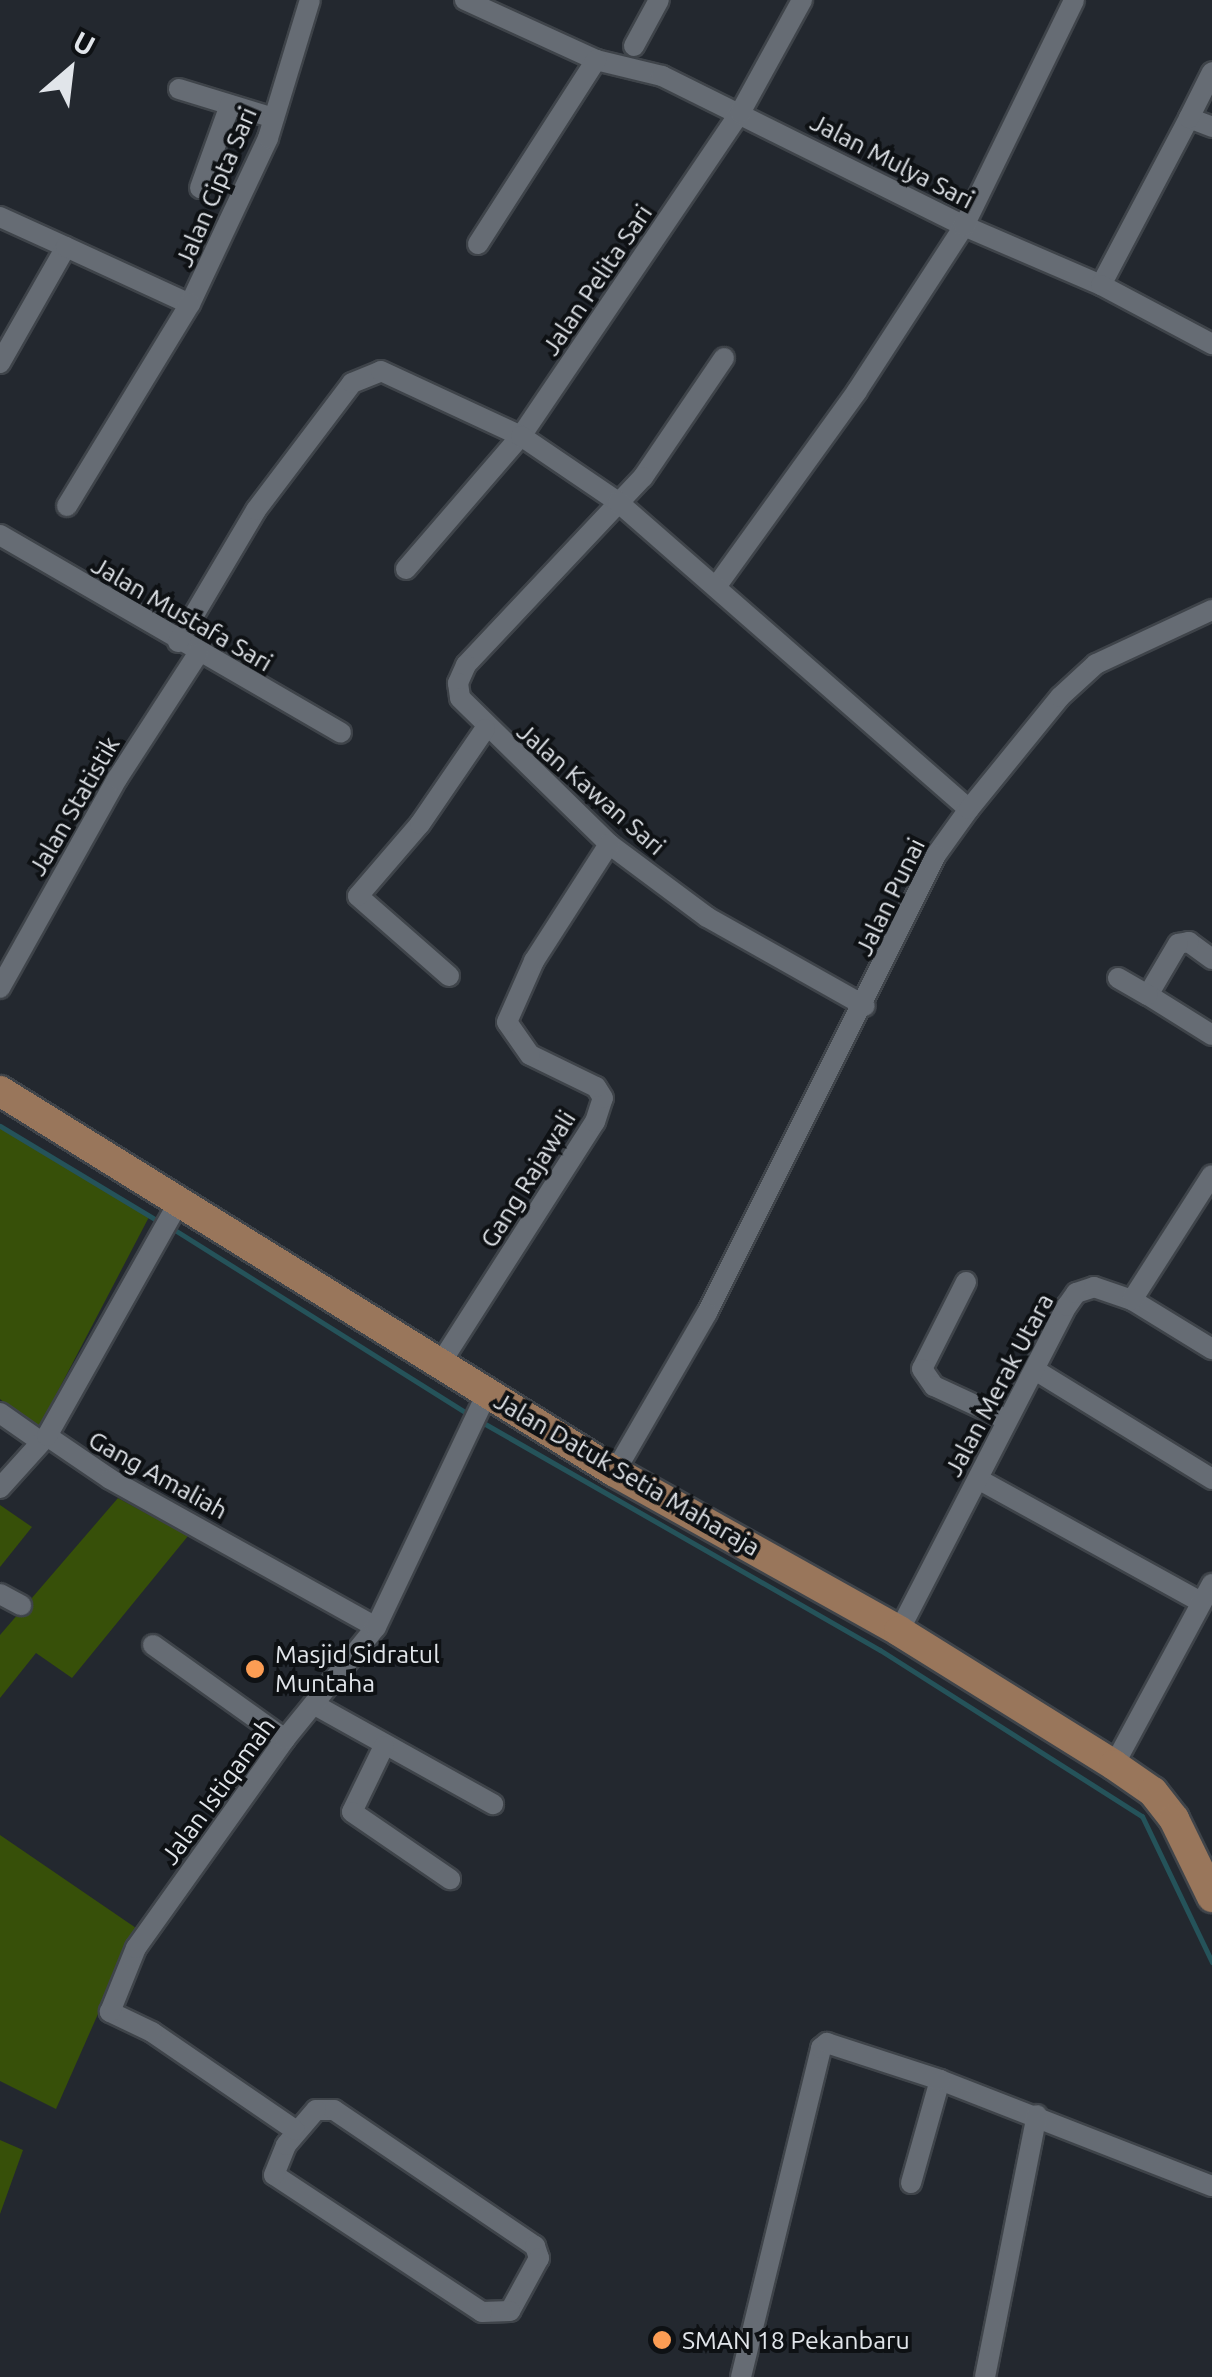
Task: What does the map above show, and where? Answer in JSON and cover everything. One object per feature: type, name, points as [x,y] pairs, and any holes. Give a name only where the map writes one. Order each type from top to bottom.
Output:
[{"type":"main road","name":"Jalan Datuk Setia Maharaja","points":[[0,1091],[176,1206],[440,1364],[484,1399],[899,1631],[1114,1765],[1152,1792],[1174,1819],[1212,1896]]},
{"type":"street","name":"Jalan Cipta Sari","points":[[0,217],[190,304],[274,118],[310,0]]},
{"type":"street","name":"Jalan Mulya Sari","points":[[466,0],[596,60],[662,76],[964,226],[1101,284],[1212,344]]},
{"type":"street","points":[[634,46],[658,0]]},
{"type":"street","name":"Jalan Pelita Sari","points":[[406,569],[521,436],[740,112],[802,0]]},
{"type":"street","points":[[718,584],[857,391],[964,226],[1074,0]]},
{"type":"street","points":[[478,244],[596,60]]},
{"type":"street","points":[[1101,284],[1212,72]]},
{"type":"street","points":[[179,88],[274,118]]},
{"type":"street","points":[[200,188],[230,105]]},
{"type":"street","points":[[1190,118],[1212,127]]},
{"type":"street","points":[[0,364],[66,246]]},
{"type":"street","points":[[67,506],[190,304]]},
{"type":"street","points":[[618,502],[669,442],[724,358]]},
{"type":"street","points":[[178,642],[256,510],[361,375],[381,371],[521,436],[618,502],[718,584],[969,809]]},
{"type":"street","name":"Jalan Kawan Sari","points":[[618,502],[466,665],[458,683],[460,698],[485,729],[609,844],[707,917],[865,1006]]},
{"type":"street","name":"Jalan Mustafa Sari","points":[[0,536],[340,733]]},
{"type":"street","name":"Jalan Punai","points":[[616,1472],[707,1313],[865,1006],[936,855],[1047,711],[1096,664],[1212,610]]},
{"type":"street","name":"Jalan Statistik","points":[[0,988],[117,779],[198,654]]},
{"type":"street","points":[[449,976],[358,896],[420,824],[485,729]]},
{"type":"street","name":"Gang Rajawali","points":[[440,1364],[595,1122],[604,1098],[596,1087],[530,1054],[507,1022],[534,961],[609,844]]},
{"type":"street","points":[[1148,995],[1178,944],[1189,942],[1212,959]]},
{"type":"street","points":[[1118,978],[1212,1033]]},
{"type":"street","points":[[1212,1175],[1132,1300],[1212,1349]]},
{"type":"street","points":[[0,1488],[44,1438],[176,1206]]},
{"type":"street","points":[[966,1282],[922,1369],[934,1386],[1005,1419]]},
{"type":"street","name":"Jalan Merak Utara","points":[[899,1631],[1005,1419],[1076,1293],[1094,1288],[1132,1300]]},
{"type":"street","points":[[1035,1370],[1212,1479]]},
{"type":"street","name":"Jalan Istiqamah","points":[[295,2130],[152,2032],[110,2012],[136,1948],[285,1739],[376,1628],[484,1399]]},
{"type":"street","name":"Gang Amaliah","points":[[0,1413],[376,1628]]},
{"type":"street","points":[[978,1479],[1208,1591],[1114,1765]]},
{"type":"street","points":[[0,1594],[21,1605]]},
{"type":"street","points":[[153,1644],[285,1739]]},
{"type":"street","points":[[315,1706],[493,1804]]},
{"type":"street","points":[[384,1746],[352,1812],[450,1878]]},
{"type":"street","points":[[741,2377],[821,2048],[827,2044],[1037,2115],[1212,2186]]},
{"type":"street","points":[[910,2182],[940,2080]]},
{"type":"street","points":[[316,2110],[334,2110],[528,2240],[539,2258],[510,2311],[482,2312],[282,2182],[274,2169],[295,2130],[316,2110]]},
{"type":"street","points":[[986,2377],[1037,2115]]},
{"type":"green space","points":[[0,1126],[149,1217],[37,1431],[0,1399]]},
{"type":"green space","points":[[118,1498],[188,1536],[72,1678],[36,1653],[0,1698],[0,1635]]},
{"type":"green space","points":[[0,1505],[32,1527],[0,1567]]},
{"type":"green space","points":[[0,1835],[136,1928],[56,2109],[0,2081]]},
{"type":"green space","points":[[0,2140],[23,2150],[0,2214]]},
{"type":"waterway","points":[[0,1126],[160,1222]]},
{"type":"waterway","points":[[170,1227],[470,1415]]},
{"type":"waterway","points":[[480,1421],[880,1650],[1142,1816],[1212,1962]]},
{"type":"place","name":"Masjid Sidratul Muntaha","points":[[255,1669]]},
{"type":"place","name":"SMAN 18 Pekanbaru","points":[[662,2340]]}]
